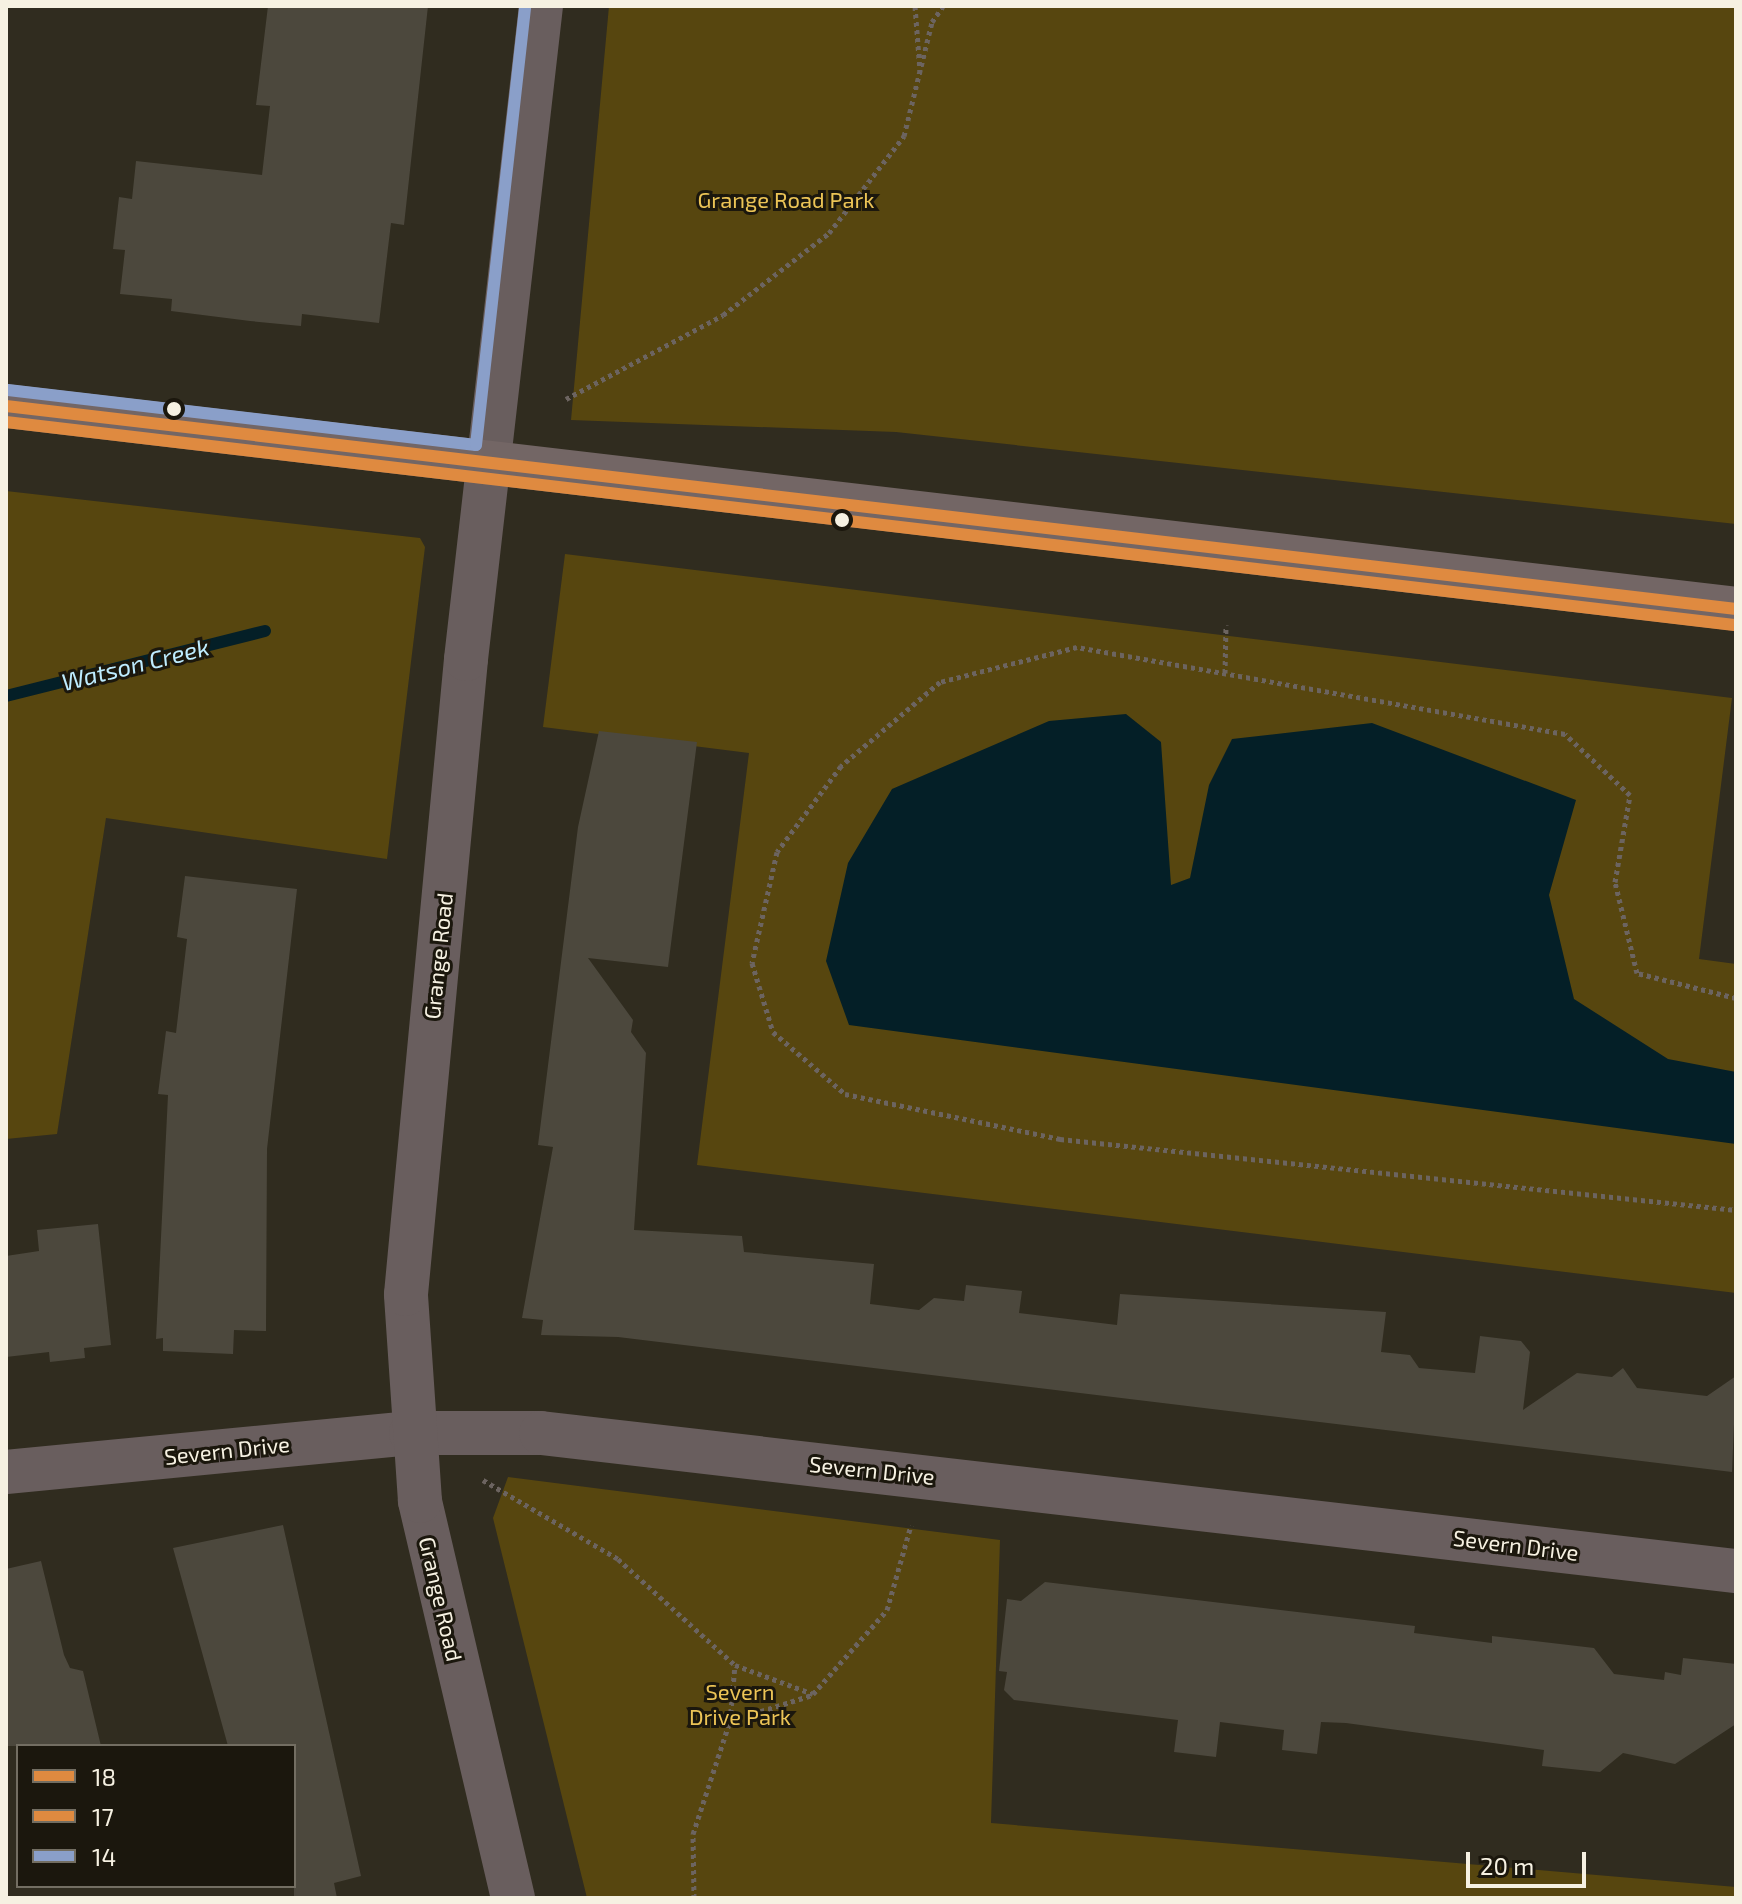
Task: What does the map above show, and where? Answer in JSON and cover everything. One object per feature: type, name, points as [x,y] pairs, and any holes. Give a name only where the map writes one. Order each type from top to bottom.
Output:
[{"type":"main road","points":[[6,406],[1736,609]]},
{"type":"street","name":"Grange Road","points":[[513,1898],[428,1547],[411,1433],[409,1235],[541,6]]},
{"type":"street","name":"Severn Drive","points":[[6,1472],[411,1433],[556,1435],[1736,1571]]},
{"type":"path","points":[[915,6],[920,76]]},
{"type":"path","points":[[566,399],[723,315],[829,233],[904,136],[943,6]]},
{"type":"path","points":[[1225,673],[1226,625]]},
{"type":"path","points":[[1736,998],[1637,973],[1615,882],[1630,795],[1565,734],[1077,647],[940,682],[841,766],[777,852],[752,963],[773,1032],[845,1094],[1060,1139],[1736,1210]]},
{"type":"path","points":[[483,1480],[618,1559],[735,1665],[813,1694]]},
{"type":"path","points":[[730,1721],[813,1694],[887,1610],[911,1525]]},
{"type":"path","points":[[694,1898],[693,1834],[730,1721],[735,1665]]},
{"type":"green space","name":"Grange Road Park","points":[[609,6],[1736,6],[1736,524],[896,432],[571,420]]},
{"type":"green space","points":[[6,491],[420,538],[425,547],[387,859],[106,818],[57,1134],[6,1139]]},
{"type":"green space","points":[[565,554],[1732,698],[1699,959],[1736,964],[1736,1293],[697,1165],[749,753],[543,727]]},
{"type":"green space","name":"Severn Drive Park","points":[[508,1477],[1000,1540],[991,1823],[1736,1887],[1736,1898],[587,1898],[493,1518]]},
{"type":"water","points":[[1126,714],[1161,742],[1171,885],[1190,878],[1209,785],[1232,739],[1372,723],[1576,800],[1549,895],[1574,999],[1668,1059],[1736,1072],[1736,1144],[849,1025],[826,961],[848,863],[892,789],[1049,721]]},
{"type":"building","points":[[268,6],[428,6],[404,225],[391,223],[379,323],[302,314],[301,326],[250,321],[171,311],[172,299],[120,294],[125,250],[113,249],[119,197],[132,199],[136,161],[262,175],[270,106],[256,105]]},
{"type":"building","points":[[599,731],[697,742],[668,967],[588,958],[633,1020],[631,1032],[646,1053],[634,1230],[742,1236],[744,1252],[874,1264],[870,1304],[919,1310],[934,1298],[964,1301],[966,1285],[1022,1291],[1019,1313],[1117,1325],[1120,1294],[1386,1312],[1381,1352],[1410,1355],[1419,1368],[1475,1373],[1480,1336],[1521,1341],[1530,1352],[1523,1410],[1577,1373],[1612,1377],[1623,1368],[1637,1388],[1707,1396],[1736,1376],[1732,1472],[618,1337],[541,1335],[543,1320],[522,1318],[553,1147],[538,1145],[578,827]]},
{"type":"building","points":[[185,876],[297,889],[267,1149],[266,1331],[234,1330],[233,1354],[163,1351],[163,1338],[156,1339],[168,1095],[158,1094],[166,1031],[176,1033],[187,939],[177,937]]},
{"type":"building","points":[[98,1224],[111,1345],[84,1348],[85,1358],[50,1362],[49,1352],[6,1357],[6,1256],[39,1251],[37,1230]]},
{"type":"building","points":[[283,1525],[361,1876],[334,1883],[337,1898],[294,1898],[296,1744],[227,1744],[173,1548]]},
{"type":"building","points":[[41,1561],[64,1655],[70,1668],[83,1671],[101,1744],[6,1746],[6,1569]]},
{"type":"building","points":[[1045,1582],[1415,1626],[1414,1633],[1492,1643],[1492,1636],[1594,1648],[1614,1674],[1664,1680],[1665,1672],[1681,1675],[1683,1658],[1736,1664],[1736,1724],[1675,1764],[1623,1753],[1600,1772],[1542,1766],[1544,1750],[1346,1723],[1321,1722],[1317,1754],[1282,1750],[1284,1730],[1220,1722],[1216,1757],[1174,1752],[1178,1720],[1014,1700],[1004,1690],[1007,1672],[999,1671],[1007,1599],[1021,1601]]},
{"type":"waterway","name":"Watson Creek","points":[[6,696],[265,631]]},
{"type":"transit line","name":"14","points":[[8,390],[476,445],[525,6]]},
{"type":"transit line","name":"18","points":[[6,406],[1736,609]]},
{"type":"transit line","name":"17","points":[[6,422],[1734,625]]}]
